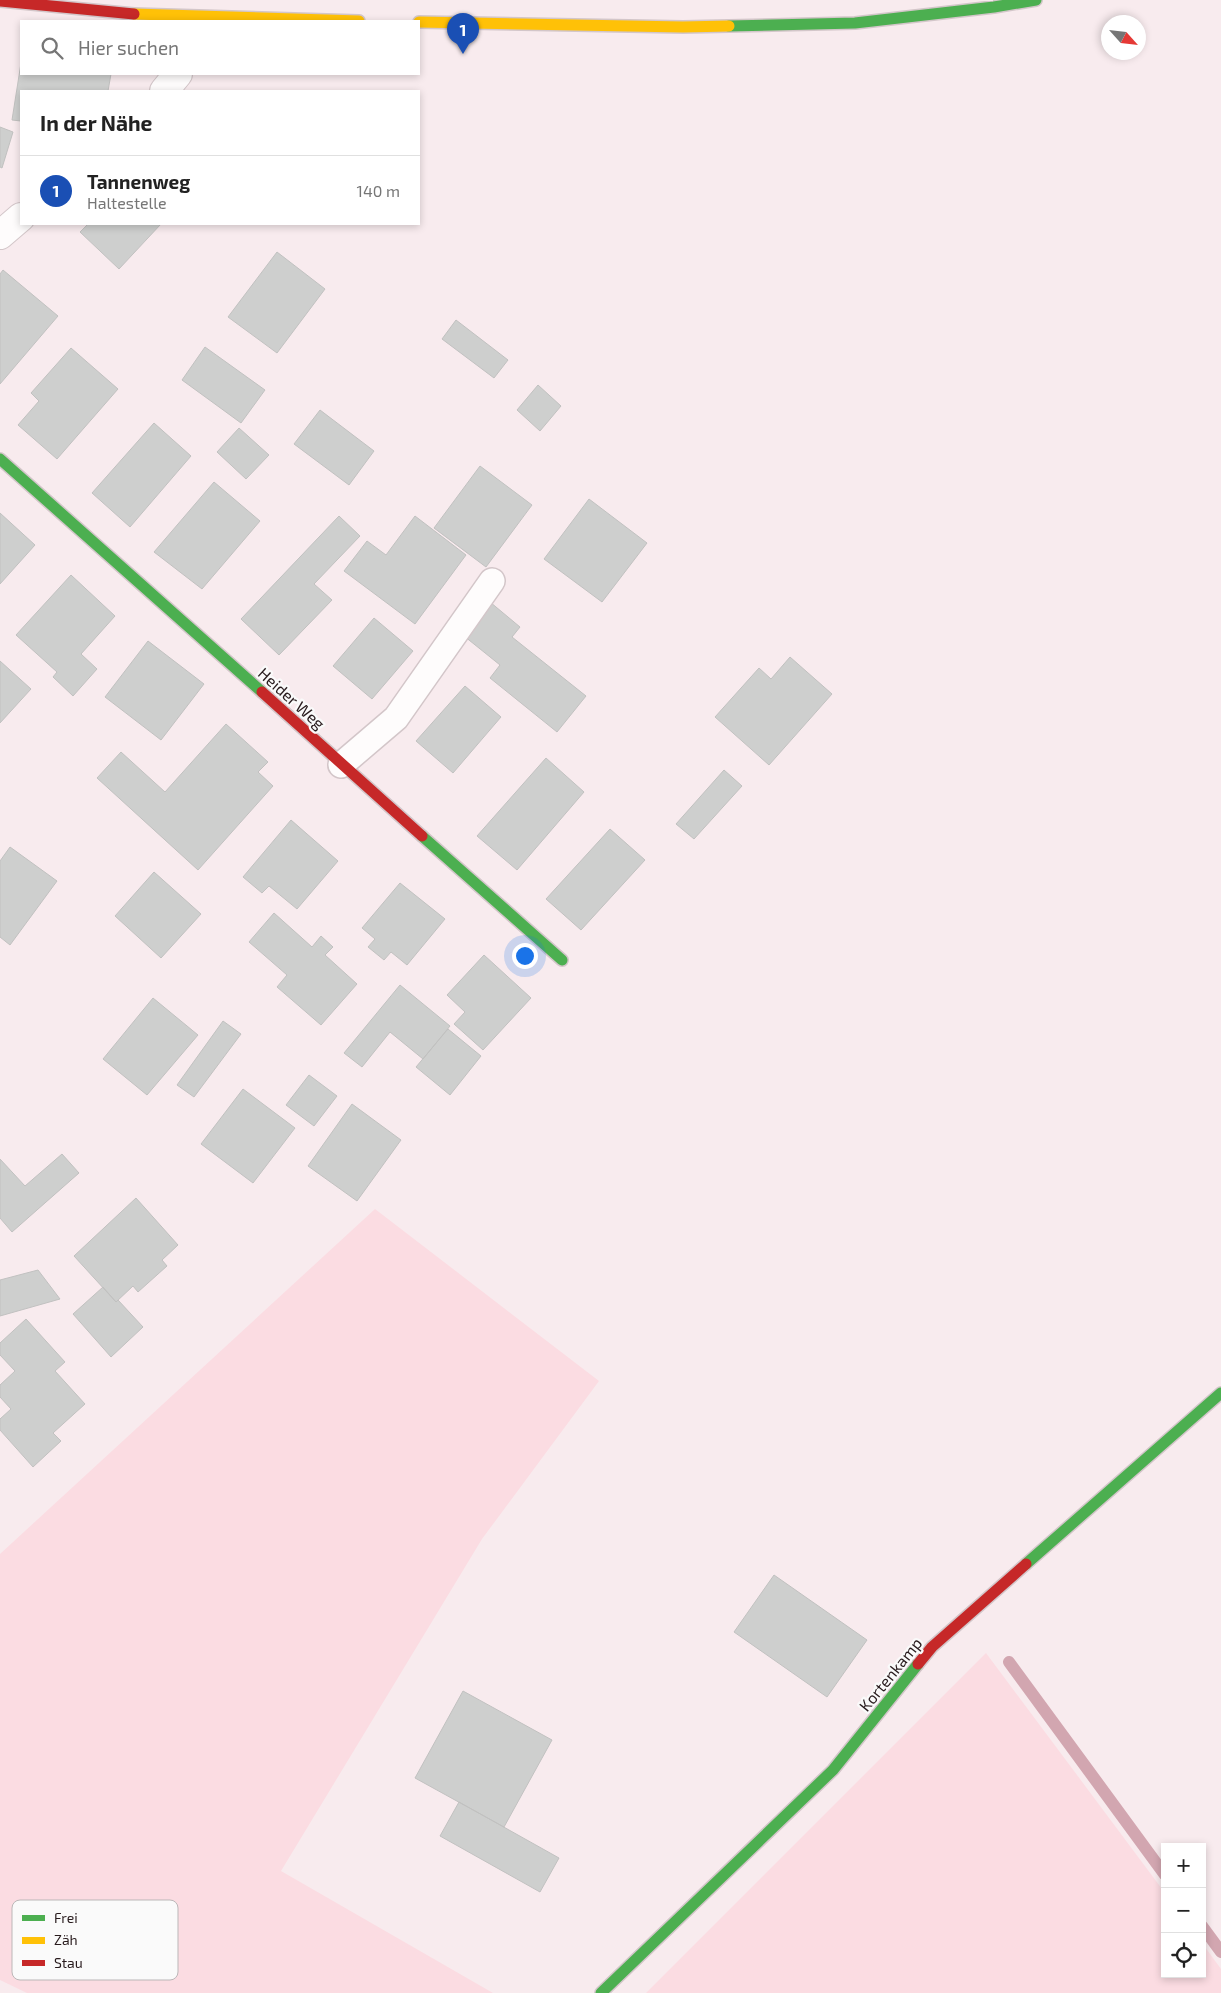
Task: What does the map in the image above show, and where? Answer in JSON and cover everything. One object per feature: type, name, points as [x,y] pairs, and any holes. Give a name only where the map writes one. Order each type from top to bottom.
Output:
[{"type":"street","points":[[420,22],[683,27],[855,23],[994,7],[1036,0]]},
{"type":"street","points":[[0,1],[56,8],[197,20]]},
{"type":"street","points":[[165,90],[177,75]]},
{"type":"street","points":[[0,235],[20,218]]},
{"type":"street","name":"Heider Weg","points":[[0,459],[341,765],[562,960]]},
{"type":"street","name":"Kortenkamp","points":[[600,1993],[833,1770],[932,1647],[1221,1393]]},
{"type":"lane","points":[[341,765],[396,718],[492,581]]},
{"type":"shaded area","points":[[375,1209],[599,1381],[482,1539],[281,1871],[493,1993],[27,1993],[0,1980],[0,1554]]},
{"type":"shaded area","points":[[986,1653],[1161,1888],[1161,1978],[1206,1978],[1206,1948],[1221,1969],[1221,1993],[646,1993]]},
{"type":"building","points":[[20,69],[20,75],[111,75],[108,90],[20,90],[20,121],[12,120]]},
{"type":"building","points":[[0,127],[13,132],[2,168],[0,167]]},
{"type":"building","points":[[87,225],[160,225],[119,269],[80,232]]},
{"type":"building","points":[[277,252],[325,289],[277,353],[228,317]]},
{"type":"building","points":[[3,270],[58,316],[0,384],[0,274]]},
{"type":"building","points":[[456,320],[508,360],[494,378],[442,339]]},
{"type":"building","points":[[205,347],[265,390],[241,423],[182,380]]},
{"type":"building","points":[[71,348],[118,389],[57,459],[18,425],[39,401],[31,393]]},
{"type":"building","points":[[538,385],[561,406],[540,431],[517,410]]},
{"type":"building","points":[[320,410],[374,451],[349,485],[294,444]]},
{"type":"building","points":[[154,423],[191,456],[130,527],[92,493]]},
{"type":"building","points":[[239,428],[269,455],[246,479],[217,452]]},
{"type":"building","points":[[480,466],[532,505],[486,567],[434,528]]},
{"type":"building","points":[[214,482],[260,521],[202,589],[154,552]]},
{"type":"building","points":[[589,499],[647,543],[602,602],[544,559]]},
{"type":"building","points":[[0,513],[35,545],[0,584]]},
{"type":"building","points":[[339,516],[360,536],[314,584],[332,600],[279,655],[241,619]]},
{"type":"building","points":[[415,516],[466,555],[415,624],[344,571],[367,541],[386,555]]},
{"type":"building","points":[[71,575],[115,616],[81,654],[97,669],[73,696],[53,677],[57,672],[16,635]]},
{"type":"building","points":[[490,602],[520,627],[512,637],[586,696],[557,732],[490,678],[500,665],[464,636]]},
{"type":"building","points":[[374,618],[413,651],[372,699],[333,666]]},
{"type":"building","points":[[148,641],[204,684],[161,740],[105,697]]},
{"type":"building","points":[[790,657],[832,694],[769,765],[715,717],[759,668],[771,679]]},
{"type":"building","points":[[0,661],[31,689],[0,723]]},
{"type":"building","points":[[465,686],[501,717],[453,773],[416,741]]},
{"type":"building","points":[[226,724],[268,762],[258,772],[273,786],[198,870],[97,778],[121,752],[165,792]]},
{"type":"building","points":[[546,758],[584,792],[517,870],[477,836]]},
{"type":"building","points":[[724,770],[742,786],[694,839],[676,824]]},
{"type":"building","points":[[291,820],[338,861],[297,909],[269,886],[262,893],[243,877]]},
{"type":"building","points":[[610,829],[645,860],[581,930],[546,899]]},
{"type":"building","points":[[10,847],[57,881],[10,945],[0,937],[0,861]]},
{"type":"building","points":[[154,872],[201,914],[161,958],[115,916]]},
{"type":"building","points":[[400,883],[445,919],[407,965],[391,952],[384,960],[368,947],[375,939],[362,928]]},
{"type":"building","points":[[274,913],[312,947],[321,936],[333,947],[325,955],[357,984],[321,1025],[277,987],[287,975],[249,942]]},
{"type":"building","points":[[484,955],[531,998],[483,1050],[454,1024],[465,1012],[447,995]]},
{"type":"building","points":[[400,985],[450,1026],[423,1059],[390,1032],[362,1067],[344,1053]]},
{"type":"building","points":[[153,998],[198,1035],[147,1095],[103,1059]]},
{"type":"building","points":[[223,1021],[241,1034],[194,1097],[177,1085]]},
{"type":"building","points":[[448,1029],[481,1056],[450,1095],[416,1067]]},
{"type":"building","points":[[309,1075],[337,1096],[314,1126],[286,1105]]},
{"type":"building","points":[[243,1089],[295,1128],[253,1183],[201,1144]]},
{"type":"building","points":[[352,1104],[401,1140],[357,1201],[308,1166]]},
{"type":"building","points":[[62,1154],[79,1173],[12,1232],[0,1218],[0,1159],[25,1186]]},
{"type":"building","points":[[136,1198],[178,1245],[162,1260],[167,1266],[138,1292],[133,1286],[116,1302],[74,1256]]},
{"type":"building","points":[[38,1270],[60,1299],[0,1316],[0,1280]]},
{"type":"building","points":[[103,1287],[143,1327],[111,1357],[73,1314]]},
{"type":"building","points":[[26,1319],[65,1362],[55,1371],[85,1404],[53,1433],[61,1441],[33,1467],[0,1430],[0,1419],[11,1409],[0,1397],[0,1385],[15,1371],[0,1355],[0,1343]]},
{"type":"building","points":[[774,1575],[867,1640],[827,1697],[734,1632]]},
{"type":"building","points":[[463,1691],[552,1740],[504,1827],[415,1778]]},
{"type":"building","points":[[459,1802],[559,1858],[540,1892],[440,1836]]},
{"type":"waterway","points":[[1009,1662],[1161,1870]]},
{"type":"waterway","points":[[1206,1931],[1221,1952]]},
{"type":"traffic: fast","points":[[729,26],[855,23],[994,7],[1036,0]]},
{"type":"traffic: fast","points":[[0,459],[262,692]]},
{"type":"traffic: fast","points":[[422,836],[562,960]]},
{"type":"traffic: fast","points":[[1026,1564],[1221,1393]]},
{"type":"traffic: fast","points":[[601,1993],[833,1770],[918,1664]]},
{"type":"traffic: slow","points":[[134,14],[327,20]]},
{"type":"traffic: slow","points":[[420,22],[683,27],[729,26]]},
{"type":"traffic: jam","points":[[0,1],[134,14]]},
{"type":"traffic: jam","points":[[262,692],[422,836]]},
{"type":"traffic: jam","points":[[918,1664],[932,1647],[1026,1564]]},
{"type":"place","name":"Tannenweg","points":[[463,54]]}]
